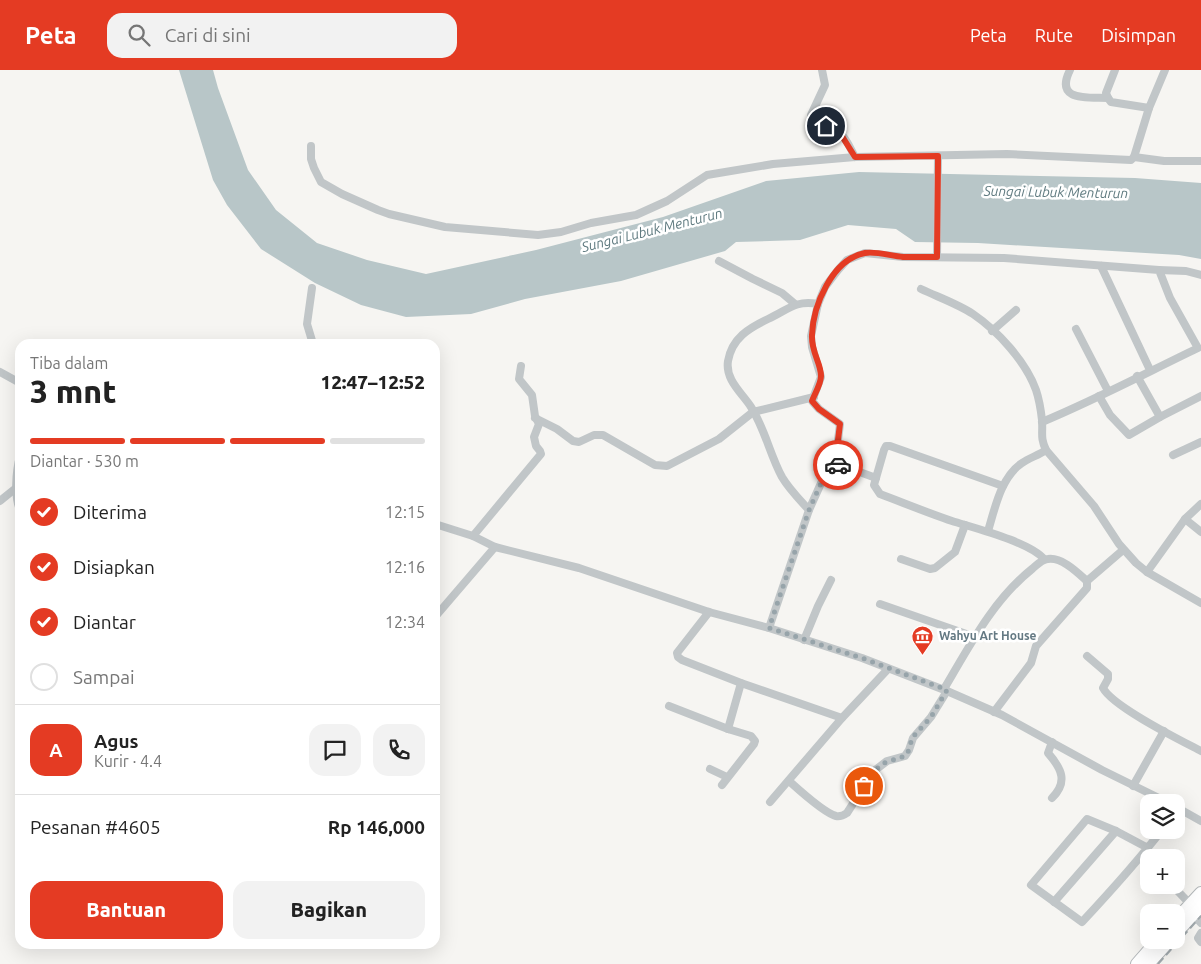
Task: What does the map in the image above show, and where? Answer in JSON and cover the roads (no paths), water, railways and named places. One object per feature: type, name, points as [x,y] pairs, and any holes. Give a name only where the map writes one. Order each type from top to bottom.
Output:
[{"type":"highway","points":[[1185,924],[1196,912],[1201,893]]},
{"type":"highway","points":[[1137,964],[1150,949]]},
{"type":"highway","points":[[1148,964],[1162,949]]},
{"type":"street","points":[[822,70],[825,85],[811,117],[814,122],[840,133],[855,157]]},
{"type":"street","points":[[1070,70],[1066,77],[1066,85],[1070,94],[1077,98],[1108,98]]},
{"type":"street","points":[[1115,70],[1106,93],[1111,102],[1149,108]]},
{"type":"street","points":[[311,146],[311,159],[321,182],[342,194],[378,210],[445,227],[538,235],[636,215],[666,201],[707,175],[773,164],[855,157],[938,159],[1007,154],[1131,160],[1164,70]]},
{"type":"street","points":[[1134,156],[1164,161],[1201,161]]},
{"type":"street","points":[[937,254],[938,159]]},
{"type":"street","points":[[838,464],[836,456],[841,426],[814,405],[812,401],[821,377],[812,347],[812,336],[814,319],[825,287],[847,260],[865,253],[903,257],[937,254],[1186,271],[1201,275]]},
{"type":"street","points":[[719,261],[782,293],[795,304]]},
{"type":"street","points":[[1100,266],[1150,370]]},
{"type":"street","points":[[1042,422],[1076,408],[1200,347],[1170,298],[1159,270]]},
{"type":"street","points":[[312,288],[307,324],[312,339]]},
{"type":"street","points":[[922,289],[973,314],[992,330],[1017,356],[1028,372],[1036,391],[1042,422],[1041,432],[1046,450],[1094,506],[1123,550],[1147,572],[1201,603]]},
{"type":"street","points":[[809,510],[782,478],[754,412],[729,376],[728,361],[730,351],[739,336],[749,328],[778,315],[795,304],[805,302],[818,304]]},
{"type":"street","points":[[992,330],[1016,310]]},
{"type":"street","points":[[1076,329],[1108,391]]},
{"type":"street","points":[[472,536],[539,457],[540,451],[534,442],[534,437],[539,424],[535,418],[532,395],[519,379],[521,366]]},
{"type":"street","points":[[0,372],[15,380]]},
{"type":"street","points":[[1138,376],[1160,417]]},
{"type":"street","points":[[535,418],[557,429],[573,441],[579,442],[594,435],[603,435],[655,465],[662,467],[718,439],[754,412],[814,396]]},
{"type":"street","points":[[1099,396],[1110,415],[1129,435],[1201,396]]},
{"type":"street","points":[[1173,455],[1201,442]]},
{"type":"street","points":[[994,712],[1031,663],[1036,646],[1086,590],[1087,581],[1058,560],[1044,559],[1037,552],[988,531],[880,494],[874,485],[884,450],[886,446],[890,446],[1003,486]]},
{"type":"street","points":[[988,531],[1003,486],[1016,468],[1023,462],[1046,450]]},
{"type":"street","points":[[838,464],[876,478]]},
{"type":"street","points":[[769,628],[809,510],[822,481],[838,464]]},
{"type":"street","points":[[0,501],[15,489]]},
{"type":"street","points":[[1147,572],[1186,519],[1201,504]]},
{"type":"street","points":[[1186,519],[1201,532]]},
{"type":"street","points":[[901,559],[930,569],[935,568],[954,552],[965,524]]},
{"type":"street","points":[[440,526],[472,536],[495,547],[580,568],[709,612],[769,628],[862,658],[946,690],[994,712],[1150,794]]},
{"type":"street","points":[[440,611],[495,547]]},
{"type":"street","points":[[1087,581],[1123,550]]},
{"type":"street","points":[[789,781],[831,814],[838,817],[847,813],[874,771],[887,761],[905,756],[909,750],[912,738],[931,717],[975,637],[1014,587],[1044,559]]},
{"type":"street","points":[[804,640],[831,580]]},
{"type":"street","points":[[880,604],[975,637]]},
{"type":"street","points":[[709,612],[677,653],[678,657],[741,683],[842,718]]},
{"type":"street","points":[[1087,656],[1108,674],[1103,688],[1107,694],[1129,710],[1201,751]]},
{"type":"street","points":[[770,802],[842,718],[888,669]]},
{"type":"street","points":[[728,729],[741,683]]},
{"type":"street","points":[[669,706],[751,736],[755,741],[722,785]]},
{"type":"street","points":[[1133,786],[1164,731]]},
{"type":"street","points":[[1052,742],[1048,753],[1061,774],[1062,784],[1059,791],[1052,798]]},
{"type":"street","points":[[710,769],[727,777]]},
{"type":"street","points":[[1185,812],[1201,821]]},
{"type":"street","points":[[1148,848],[1088,819],[1030,883],[1082,922],[1148,848],[1155,839]]},
{"type":"street","points":[[1054,902],[1116,831]]},
{"type":"street","points":[[1180,894],[1196,912]]},
{"type":"street","points":[[1201,933],[1198,938],[1201,942]]},
{"type":"water","name":"Sungai Lubuk Menturun","points":[[179,70],[213,70],[248,170],[276,210],[317,243],[367,260],[426,274],[536,250],[663,217],[766,181],[859,172],[1135,178],[1201,183],[1201,259],[1179,255],[978,243],[915,242],[896,229],[848,225],[800,240],[736,242],[725,251],[621,281],[525,299],[471,314],[406,317],[361,305],[315,283],[261,249],[227,205],[213,180]]},
{"type":"railway","points":[[1158,964],[1201,916]]},
{"type":"place","name":"Wahyu Art House","points":[[923,655]]}]
